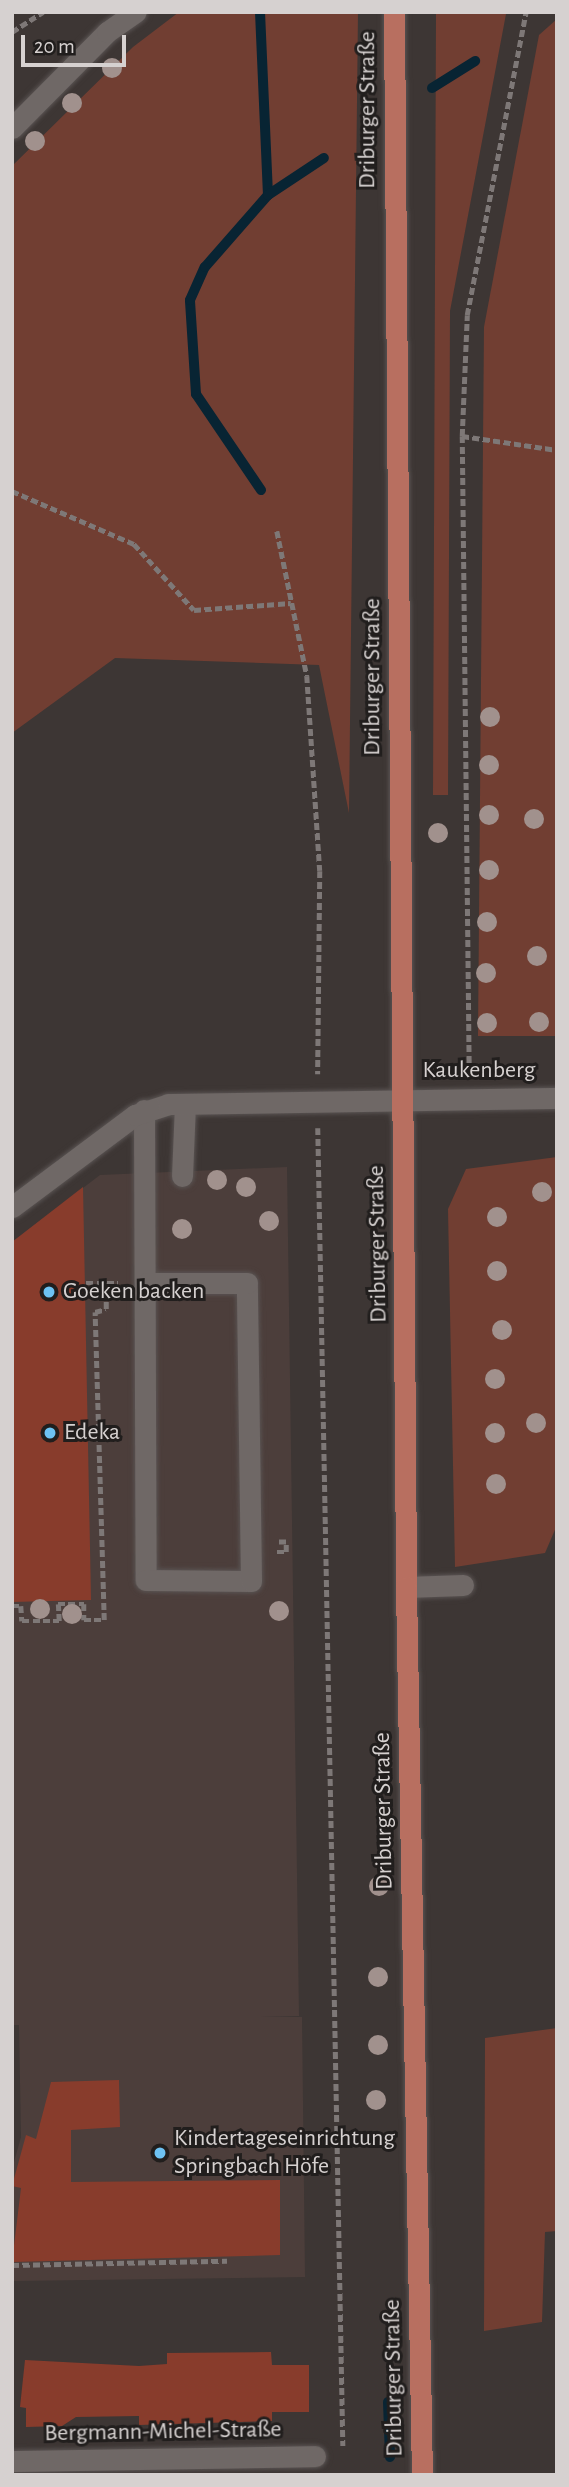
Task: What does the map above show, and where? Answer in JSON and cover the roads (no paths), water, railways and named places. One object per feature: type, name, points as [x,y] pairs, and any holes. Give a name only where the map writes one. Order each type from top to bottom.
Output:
[{"type":"main road","name":"Driburger Straße","points":[[394,12],[406,1587],[422,2475]]},
{"type":"street","points":[[12,128],[107,33],[136,12]]},
{"type":"street","points":[[12,1207],[144,1110],[185,1104],[402,1098]]},
{"type":"street","name":"Kaukenberg","points":[[402,1098],[557,1098]]},
{"type":"street","points":[[182,1176],[185,1104]]},
{"type":"street","points":[[144,1110],[147,1283],[146,1580],[251,1581],[247,1283],[147,1283]]},
{"type":"street","points":[[406,1587],[463,1585]]},
{"type":"street","name":"Bergmann-Michel-Straße","points":[[12,2461],[315,2456]]},
{"type":"waterway","points":[[260,12],[268,195]]},
{"type":"waterway","points":[[432,88],[475,61]]},
{"type":"waterway","points":[[261,490],[196,394],[190,300],[205,267],[268,195],[324,158]]},
{"type":"waterway","points":[[388,2402],[390,2457]]},
{"type":"place","name":"Goeken backen","points":[[49,1292]]},
{"type":"place","name":"Edeka","points":[[50,1433]]},
{"type":"place","name":"Kindertageseinrichtung Springbach Höfe","points":[[160,2153]]}]
